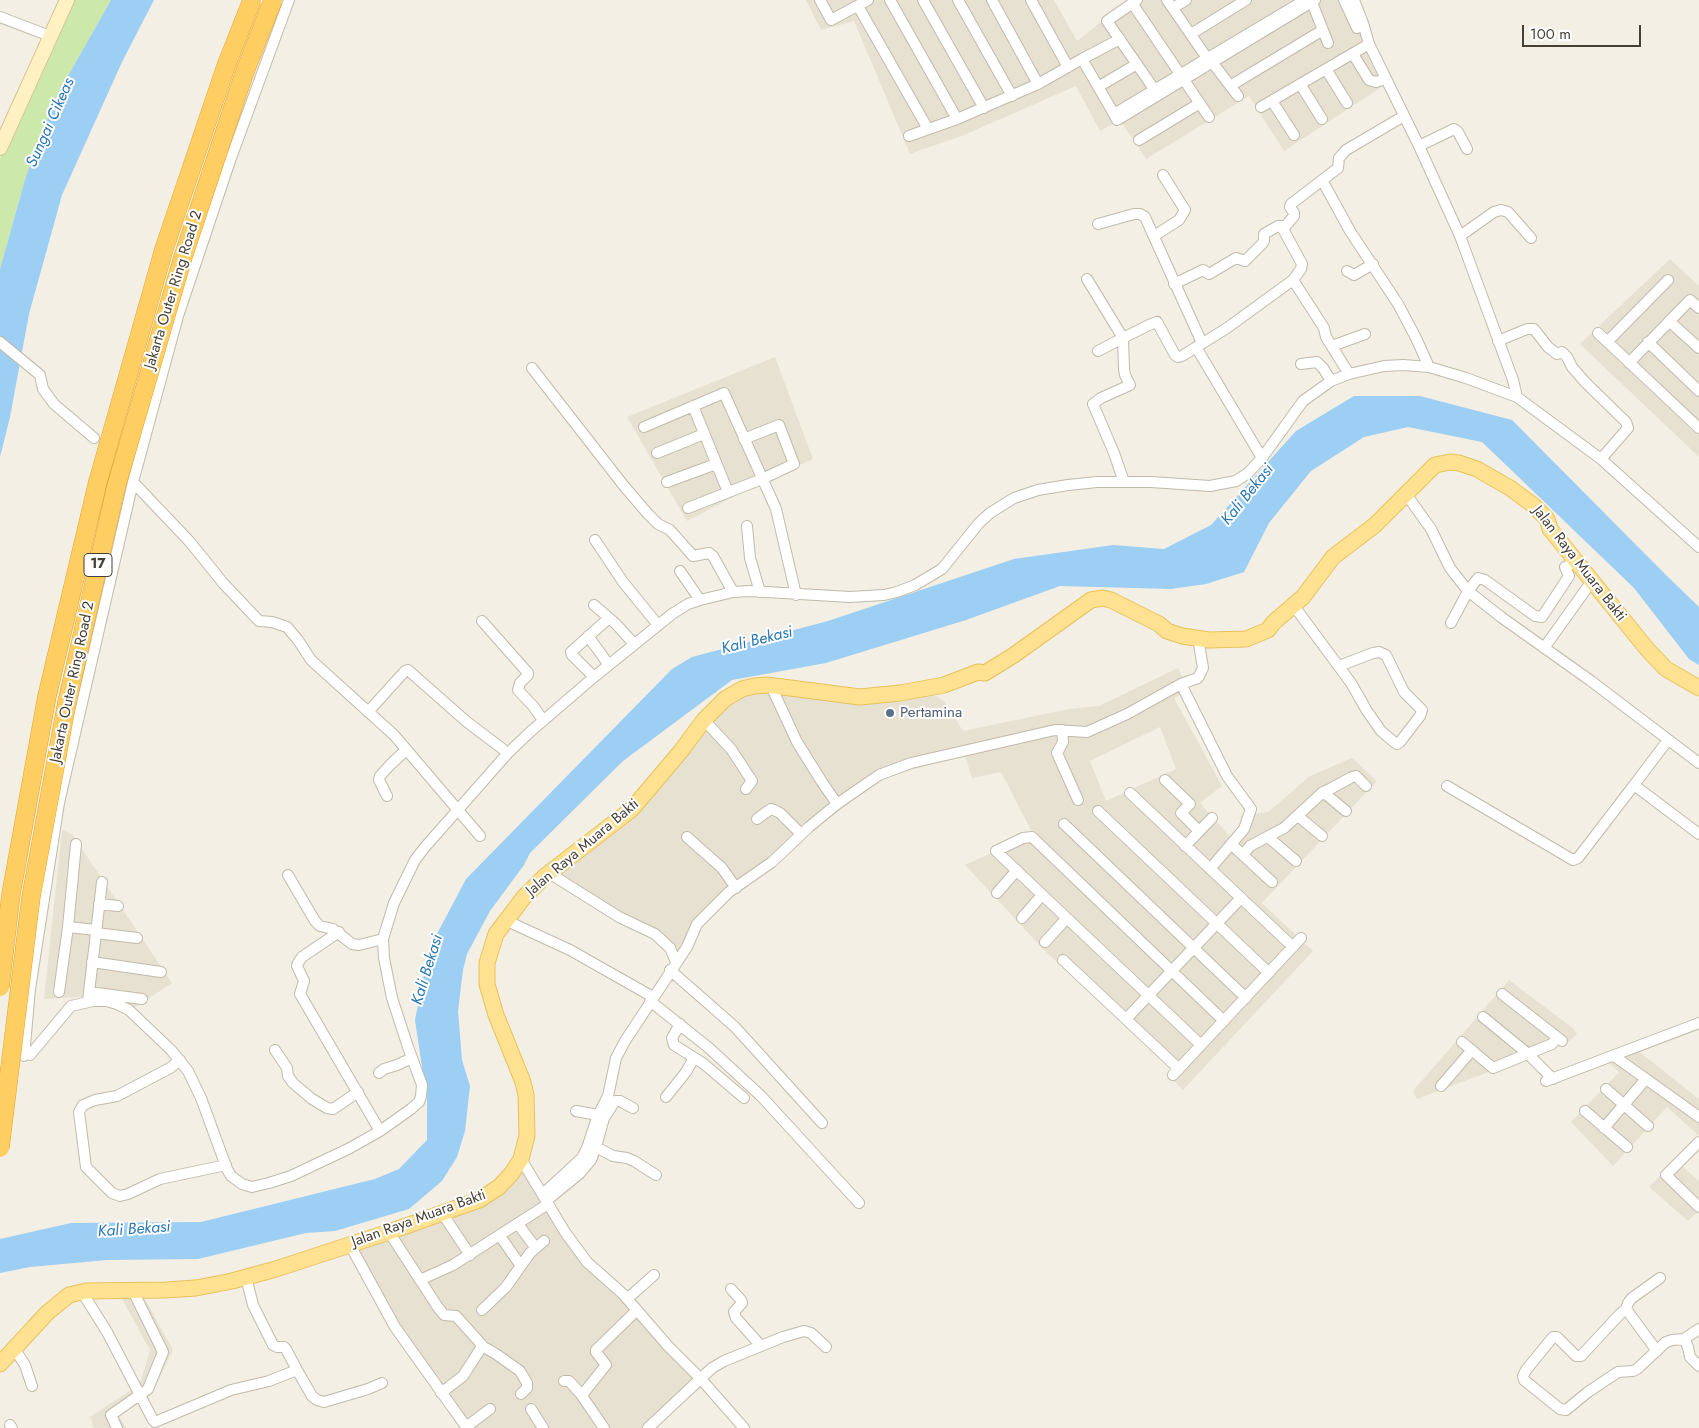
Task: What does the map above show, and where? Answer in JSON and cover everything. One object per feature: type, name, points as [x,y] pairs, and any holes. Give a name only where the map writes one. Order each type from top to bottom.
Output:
[{"type":"highway","name":"Jakarta Outer Ring Road 2","points":[[0,987],[11,894],[47,696],[98,480],[164,249],[226,66],[252,0]]},
{"type":"highway","name":"Jakarta Outer Ring Road 2","points":[[0,1148],[31,897],[67,702],[116,488],[183,257],[244,74],[273,0]]},
{"type":"main road","name":"Jalan Raya Muara Bakti","points":[[0,1364],[69,1295],[82,1292],[196,1288],[246,1278],[389,1232],[479,1200],[493,1192],[506,1181],[520,1159],[527,1136],[526,1095],[524,1082],[496,1015],[487,984],[487,963],[496,934],[524,897],[549,873],[613,825],[641,800],[704,720],[725,699],[742,689],[761,685],[860,697],[900,693],[944,685],[978,672],[985,673],[1014,655],[1091,600],[1103,598],[1112,600],[1159,624],[1167,631],[1182,636],[1221,640],[1246,638],[1268,630],[1273,623],[1303,597],[1333,557],[1375,525],[1435,465],[1450,462],[1467,465],[1499,481],[1533,505],[1547,519],[1550,529],[1631,630],[1666,669],[1699,688]]},
{"type":"street","points":[[0,148],[67,0]]},
{"type":"street","points":[[142,999],[88,996],[66,1010],[27,1055],[30,989],[59,803],[133,482],[178,316],[230,158],[289,0]]},
{"type":"street","points":[[820,0],[832,20],[868,0]]},
{"type":"street","points":[[890,0],[957,119]]},
{"type":"street","points":[[923,0],[984,108]]},
{"type":"street","points":[[958,0],[1012,96]]},
{"type":"street","points":[[992,0],[1038,84]]},
{"type":"street","points":[[1031,0],[1068,68]]},
{"type":"street","points":[[1186,0],[1170,4],[1209,60],[1238,96]]},
{"type":"street","points":[[1191,34],[1246,0]]},
{"type":"street","points":[[1082,60],[1117,120],[1182,76],[1311,0],[1328,43]]},
{"type":"street","points":[[1344,0],[1356,28]]},
{"type":"street","points":[[1354,0],[1369,44],[1460,236],[1517,397]]},
{"type":"street","points":[[1154,89],[1107,21],[1134,2],[1209,117]]},
{"type":"street","points":[[858,6],[928,130]]},
{"type":"street","points":[[0,17],[50,36]]},
{"type":"street","points":[[1230,86],[1323,30]]},
{"type":"street","points":[[909,136],[957,119],[1012,96],[1038,84],[1120,39]]},
{"type":"street","points":[[1261,107],[1369,44]]},
{"type":"street","points":[[1353,54],[1369,80],[1376,82],[1386,79]]},
{"type":"street","points":[[1098,87],[1137,64]]},
{"type":"street","points":[[1326,69],[1347,104]]},
{"type":"street","points":[[1114,114],[1154,89],[1182,76]]},
{"type":"street","points":[[1300,84],[1322,120]]},
{"type":"street","points":[[1272,101],[1294,135]]},
{"type":"street","points":[[1139,140],[1200,104]]},
{"type":"street","points":[[1098,351],[1156,322],[1160,325],[1176,356],[1179,357],[1227,328],[1293,280],[1301,269],[1302,264],[1283,231],[1284,226],[1294,216],[1290,207],[1291,204],[1338,168],[1339,158],[1346,150],[1404,116]]},
{"type":"street","points":[[1419,146],[1454,129],[1458,132],[1467,149]]},
{"type":"street","points":[[1154,236],[1179,220],[1185,210],[1163,175]]},
{"type":"street","points":[[1322,180],[1350,231],[1373,264],[1416,338],[1429,367]]},
{"type":"street","points":[[1460,236],[1494,212],[1501,210],[1508,212],[1531,238]]},
{"type":"street","points":[[1098,224],[1125,216],[1140,214],[1148,221],[1199,345],[1262,458]]},
{"type":"street","points":[[1174,284],[1203,270],[1209,274],[1236,258],[1245,261],[1262,244],[1264,234],[1278,226],[1284,226]]},
{"type":"street","points":[[1347,271],[1352,275],[1356,275],[1373,264]]},
{"type":"street","points":[[1087,279],[1123,338],[1124,369],[1130,385],[1101,398],[1093,404],[1124,482]]},
{"type":"street","points":[[1293,280],[1324,328],[1326,337],[1349,374]]},
{"type":"street","points":[[1607,342],[1668,280]]},
{"type":"street","points":[[1629,362],[1690,300],[1699,308]]},
{"type":"street","points":[[1669,321],[1699,348]]},
{"type":"street","points":[[1498,341],[1527,329],[1534,329],[1548,347],[1557,354],[1562,352],[1567,357],[1572,367],[1586,383],[1626,422],[1628,428],[1601,459]]},
{"type":"street","points":[[1598,333],[1699,428]]},
{"type":"street","points":[[1332,346],[1365,334]]},
{"type":"street","points":[[0,342],[40,375],[43,389],[54,404],[94,438]]},
{"type":"street","points":[[1648,342],[1699,391]]},
{"type":"street","points":[[1301,364],[1317,362],[1331,381]]},
{"type":"street","points":[[88,996],[124,1007],[180,1060],[188,1071],[201,1098],[226,1165],[231,1176],[236,1180],[246,1186],[258,1186],[291,1176],[322,1162],[380,1131],[419,1102],[422,1085],[392,998],[384,958],[383,939],[394,903],[415,860],[508,753],[594,677],[672,614],[688,604],[733,592],[856,597],[897,592],[915,585],[942,569],[979,523],[990,513],[1014,498],[1038,490],[1068,485],[1124,482],[1217,486],[1236,481],[1251,470],[1262,458],[1303,401],[1331,381],[1349,374],[1384,366],[1429,367],[1466,378],[1517,397],[1601,459],[1697,541]]},
{"type":"street","points":[[532,368],[648,514],[658,524],[670,530],[693,556],[709,553],[713,556],[733,592]]},
{"type":"street","points":[[644,427],[724,393],[776,509],[796,595]]},
{"type":"street","points":[[693,406],[728,492]]},
{"type":"street","points":[[688,508],[762,479],[794,464],[779,425],[744,439]]},
{"type":"street","points":[[657,453],[704,434]]},
{"type":"street","points":[[667,482],[716,464]]},
{"type":"street","points":[[133,482],[190,542],[223,583],[260,621],[272,622],[287,627],[311,660],[394,735],[480,836]]},
{"type":"street","points":[[1406,494],[1431,529],[1450,568],[1468,591],[1699,763]]},
{"type":"street","points":[[747,526],[750,558],[760,592]]},
{"type":"street","points":[[595,540],[622,582],[658,625]]},
{"type":"street","points":[[1451,624],[1468,591],[1476,580],[1481,578],[1540,618],[1545,614],[1569,576],[1565,566],[1577,562]]},
{"type":"street","points":[[680,571],[700,600]]},
{"type":"street","points":[[1544,648],[1592,581]]},
{"type":"street","points":[[594,605],[634,644]]},
{"type":"street","points":[[1294,606],[1339,666],[1381,731],[1397,744],[1400,742],[1420,716],[1422,710],[1404,692],[1386,655],[1379,652],[1339,666]]},
{"type":"street","points":[[594,677],[571,654],[572,650],[609,618]]},
{"type":"street","points":[[482,621],[528,673],[520,683],[518,690],[544,720]]},
{"type":"street","points":[[588,636],[609,665]]},
{"type":"street","points":[[420,1280],[453,1265],[518,1224],[586,1168],[596,1147],[611,1098],[616,1058],[673,966],[687,947],[698,924],[725,896],[772,862],[801,834],[837,804],[879,775],[911,763],[1055,730],[1087,732],[1198,678],[1202,672],[1203,659],[1198,638]]},
{"type":"street","points":[[368,712],[405,671],[411,670],[467,722],[508,753]]},
{"type":"street","points":[[771,686],[797,742],[837,804]]},
{"type":"street","points":[[1179,686],[1224,778],[1246,814],[1247,820],[1244,829],[1210,869]]},
{"type":"street","points":[[704,720],[731,749],[752,780],[746,789]]},
{"type":"street","points":[[1062,730],[1063,742],[1057,753],[1078,800]]},
{"type":"street","points":[[1447,786],[1573,860],[1578,858],[1668,740]]},
{"type":"street","points":[[387,796],[379,780],[380,776],[406,750]]},
{"type":"street","points":[[1243,855],[1250,846],[1284,828],[1323,792],[1356,776],[1366,786]]},
{"type":"street","points":[[1165,780],[1190,804],[1181,814],[1199,831]]},
{"type":"street","points":[[1634,785],[1699,834]]},
{"type":"street","points":[[1323,792],[1346,812]]},
{"type":"street","points":[[1130,794],[1293,947]]},
{"type":"street","points":[[757,819],[774,810],[780,813],[801,834]]},
{"type":"street","points":[[1098,811],[1269,973]]},
{"type":"street","points":[[1298,816],[1322,836]]},
{"type":"street","points":[[1185,846],[1212,818]]},
{"type":"street","points":[[1064,824],[1246,998]]},
{"type":"street","points":[[687,837],[722,868],[736,888]]},
{"type":"street","points":[[1268,837],[1296,861]]},
{"type":"street","points":[[1201,1045],[996,851],[1023,838],[1032,838],[1224,1021]]},
{"type":"street","points":[[59,992],[68,927],[76,844]]},
{"type":"street","points":[[1231,844],[1272,882]]},
{"type":"street","points":[[997,893],[1017,870]]},
{"type":"street","points":[[549,873],[619,917],[655,934],[670,948],[673,966],[735,1027],[822,1123]]},
{"type":"street","points":[[288,875],[315,921],[320,926],[339,932],[352,944],[359,945],[383,939]]},
{"type":"street","points":[[88,996],[102,882]]},
{"type":"street","points":[[1022,918],[1042,895]]},
{"type":"street","points":[[1128,1021],[1243,900]]},
{"type":"street","points":[[100,904],[118,906]]},
{"type":"street","points":[[1045,942],[1067,918]]},
{"type":"street","points":[[505,920],[570,950],[652,999],[762,1096],[859,1203]]},
{"type":"street","points":[[68,927],[137,938]]},
{"type":"street","points":[[339,932],[302,958],[298,964],[297,966],[304,982],[300,994],[380,1131]]},
{"type":"street","points":[[1063,960],[1128,1021],[1176,1072],[1301,938]]},
{"type":"street","points":[[92,962],[161,972]]},
{"type":"street","points":[[0,982],[30,989]]},
{"type":"street","points":[[1462,1042],[1493,1068],[1560,1040],[1502,994]]},
{"type":"street","points":[[1483,1017],[1527,1053],[1550,1080],[1699,1024]]},
{"type":"street","points":[[680,1024],[672,1038],[674,1045],[704,1064],[744,1098]]},
{"type":"street","points":[[274,1050],[288,1068],[288,1076],[293,1083],[312,1099],[327,1108],[333,1109],[358,1092]]},
{"type":"street","points":[[1441,1086],[1472,1050]]},
{"type":"street","points":[[1614,1056],[1699,1117]]},
{"type":"street","points":[[379,1073],[384,1069],[412,1058]]},
{"type":"street","points":[[666,1096],[686,1072],[694,1058]]},
{"type":"street","points":[[180,1060],[170,1068],[117,1096],[95,1100],[83,1105],[79,1112],[86,1167],[112,1193],[120,1196],[160,1180],[226,1165]]},
{"type":"street","points":[[1604,1128],[1646,1080]]},
{"type":"street","points":[[1606,1089],[1648,1126]]},
{"type":"street","points":[[611,1098],[633,1108]]},
{"type":"street","points":[[545,1200],[582,1158],[598,1115],[611,1098]]},
{"type":"street","points":[[576,1111],[598,1115]]},
{"type":"street","points":[[1585,1111],[1627,1147]]},
{"type":"street","points":[[1699,1142],[1666,1175],[1699,1207]]},
{"type":"street","points":[[596,1147],[613,1156],[634,1161],[656,1175]]},
{"type":"street","points":[[520,1159],[565,1232],[587,1262],[637,1310],[744,1428]]},
{"type":"street","points":[[442,1213],[470,1254]]},
{"type":"street","points":[[482,1310],[514,1278],[521,1266],[540,1244],[518,1224]]},
{"type":"street","points":[[389,1232],[444,1315],[456,1316],[482,1346],[520,1371],[528,1383],[527,1388],[521,1394]]},
{"type":"street","points":[[500,1236],[521,1266]]},
{"type":"street","points":[[350,1245],[395,1327],[466,1427],[490,1409]]},
{"type":"street","points":[[627,1300],[654,1275]]},
{"type":"street","points":[[246,1278],[253,1305],[273,1345],[286,1349],[312,1396],[317,1400],[324,1402],[368,1390],[382,1383]]},
{"type":"street","points":[[1660,1278],[1632,1298],[1626,1309],[1581,1356],[1576,1356],[1557,1337],[1553,1338],[1526,1370],[1523,1376],[1524,1380],[1560,1409],[1566,1410],[1588,1392],[1618,1372],[1637,1369],[1666,1342],[1684,1339],[1699,1329]]},
{"type":"street","points":[[731,1290],[742,1301],[741,1306],[734,1312],[736,1318],[761,1346]]},
{"type":"street","points":[[117,1428],[112,1415],[148,1389],[163,1352],[133,1291]]},
{"type":"street","points":[[82,1292],[107,1332],[155,1422],[231,1390],[269,1381],[298,1370]]},
{"type":"street","points":[[1626,1309],[1657,1351]]},
{"type":"street","points":[[582,1395],[606,1366],[596,1350],[637,1310]]},
{"type":"street","points":[[648,1428],[712,1368],[724,1361],[804,1331],[811,1333],[826,1347]]},
{"type":"street","points":[[1684,1339],[1690,1357],[1699,1366]]},
{"type":"street","points":[[442,1392],[463,1376],[482,1346]]},
{"type":"street","points":[[14,1348],[25,1365],[32,1386]]},
{"type":"street","points":[[564,1381],[569,1381],[582,1395],[604,1428]]},
{"type":"street","points":[[531,1409],[542,1428]]},
{"type":"shaded area","points":[[806,0],[1054,0],[1077,41],[1132,0],[1348,0],[1360,29],[1368,56],[1383,86],[1284,151],[1249,96],[1146,159],[1120,120],[1100,131],[1076,86],[964,135],[910,154],[854,21],[821,30]]},
{"type":"shaded area","points":[[1670,259],[1699,286],[1699,457],[1580,344]]},
{"type":"shaded area","points":[[775,357],[813,459],[768,479],[687,521],[627,417]]},
{"type":"shaded area","points":[[1178,668],[1190,690],[1174,698],[1222,786],[1200,803],[1232,839],[1242,828],[1241,816],[1268,812],[1310,776],[1352,758],[1377,781],[1262,903],[1313,951],[1183,1090],[1169,1076],[1174,1070],[1044,950],[965,865],[1033,834],[1001,772],[972,778],[965,755],[883,778],[815,829],[764,873],[724,901],[698,931],[686,954],[671,959],[656,940],[548,878],[576,857],[716,712],[741,695],[763,689],[932,694],[944,701],[963,731],[1069,709],[1099,706]],"holes":[[[1160,727],[1176,769],[1106,801],[1090,761]]]},
{"type":"shaded area","points":[[62,830],[72,834],[172,983],[134,1008],[100,996],[44,999]]},
{"type":"shaded area","points":[[1509,980],[1574,1029],[1577,1034],[1568,1042],[1417,1099],[1413,1091]]},
{"type":"shaded area","points":[[1637,1050],[1699,1099],[1699,1136],[1667,1107],[1613,1166],[1571,1122],[1619,1072],[1609,1063]]},
{"type":"shaded area","points":[[1699,1136],[1699,1150],[1682,1166],[1699,1181],[1699,1211],[1688,1221],[1649,1187]]},
{"type":"shaded area","points":[[525,1161],[590,1263],[704,1378],[650,1428],[468,1428],[349,1248],[490,1202]]},
{"type":"shaded area","points":[[121,1297],[144,1297],[173,1350],[154,1390],[119,1416],[126,1428],[94,1428],[90,1417],[140,1384],[150,1350]]},
{"type":"green space","points":[[72,0],[111,0],[55,99],[26,176],[0,269],[0,158]]},
{"type":"water","name":"Sungai Cikeas","points":[[111,0],[154,0],[122,62],[62,195],[29,314],[10,417],[0,457],[0,269],[26,176],[55,99]]},
{"type":"water","name":"Kali Bekasi","points":[[1354,396],[1420,396],[1512,420],[1699,607],[1699,665],[1689,659],[1634,588],[1482,442],[1408,427],[1364,437],[1311,471],[1269,523],[1244,572],[1206,584],[1171,589],[1060,586],[966,620],[826,663],[732,680],[623,761],[530,853],[524,865],[490,911],[467,954],[458,1011],[462,1060],[470,1086],[465,1131],[457,1157],[442,1181],[409,1209],[335,1231],[306,1233],[198,1259],[107,1260],[30,1267],[0,1273],[0,1239],[71,1223],[201,1222],[375,1179],[399,1169],[427,1140],[427,1100],[415,1020],[429,949],[466,879],[672,669],[692,657],[828,621],[1014,559],[1113,545],[1164,549],[1211,525],[1296,431]]},
{"type":"place","name":"Pertamina","points":[[890,713]]}]
